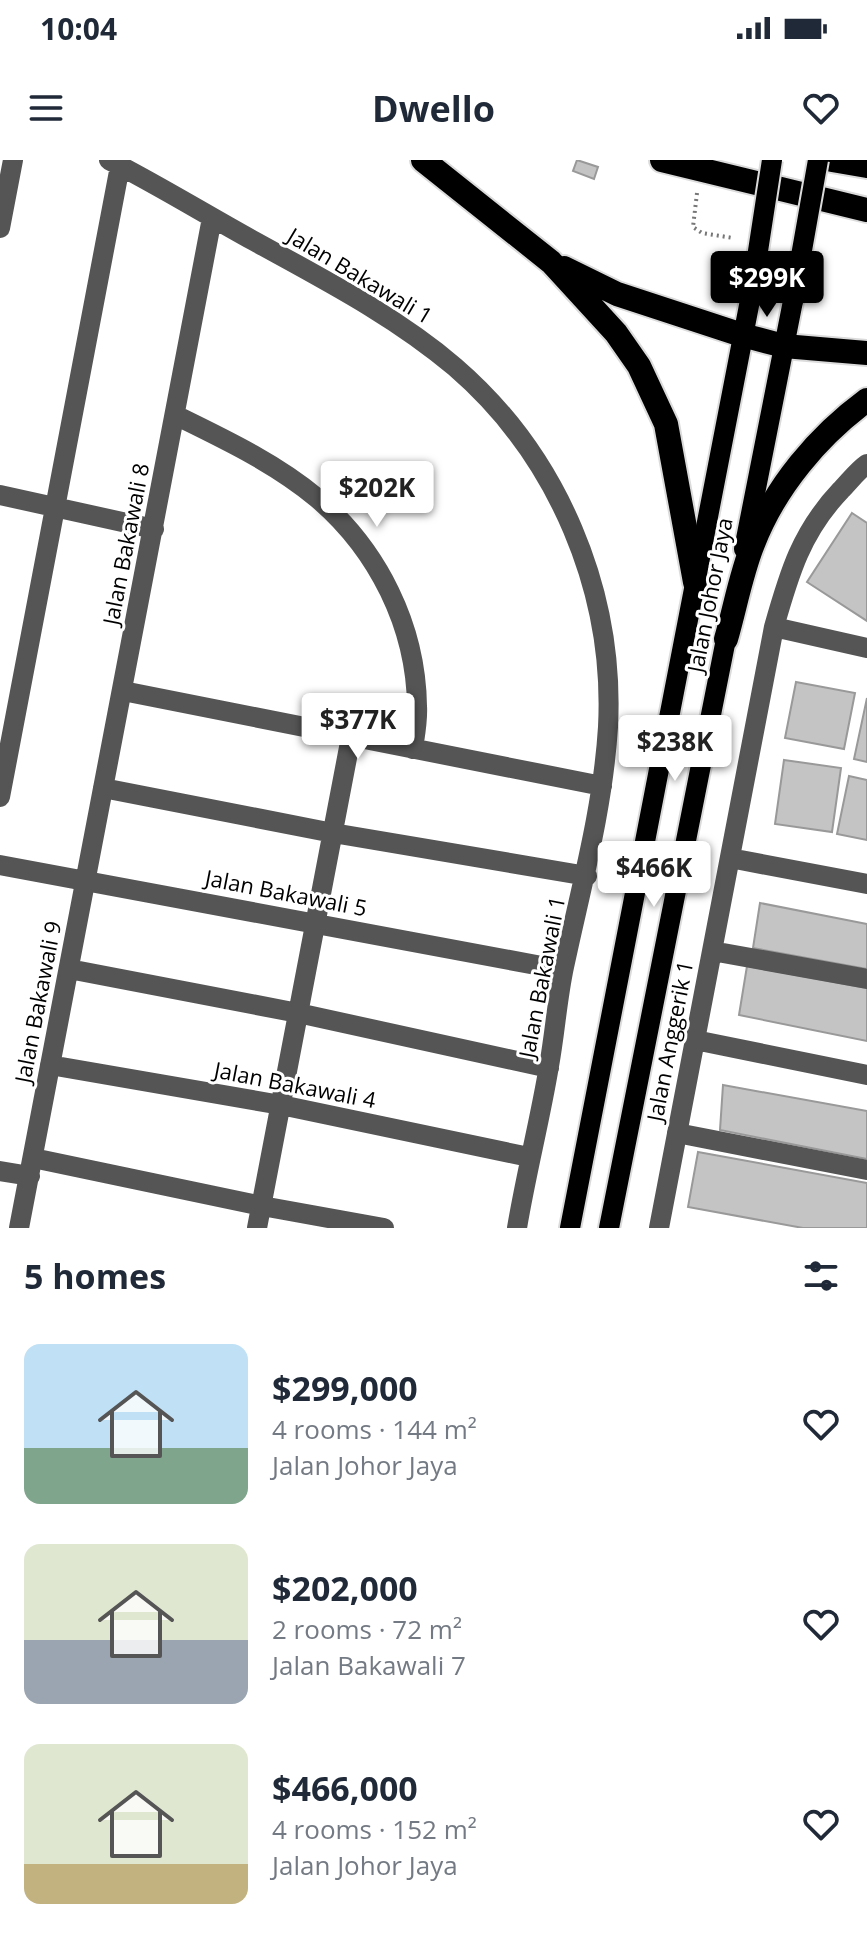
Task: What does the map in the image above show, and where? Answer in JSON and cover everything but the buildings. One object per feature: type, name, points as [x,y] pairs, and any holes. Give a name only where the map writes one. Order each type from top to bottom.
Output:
[{"type":"highway","points":[[423,160],[551,262],[616,333],[639,366],[666,424],[695,582]]},
{"type":"highway","points":[[662,160],[867,210]]},
{"type":"highway","points":[[832,160],[867,166]]},
{"type":"highway","points":[[551,262],[617,294],[742,335],[784,346],[867,353]]},
{"type":"highway","points":[[726,639],[752,545],[770,506],[838,421],[867,400]]},
{"type":"main road","name":"Jalan Johor Jaya","points":[[570,1228],[752,290],[772,160]]},
{"type":"main road","name":"Jalan Johor Jaya","points":[[609,1228],[793,301],[818,160]]},
{"type":"street","points":[[0,228],[13,160]]},
{"type":"street","points":[[0,797],[55,508],[115,163]]},
{"type":"street","name":"Jalan Bakawali 1","points":[[115,163],[371,307],[455,368],[486,397],[529,452],[575,532],[597,604],[608,686],[608,725],[602,786],[587,876],[563,970],[549,1068],[517,1228]]},
{"type":"street","name":"Jalan Bakawali 8","points":[[87,880],[212,218]]},
{"type":"street","points":[[175,415],[248,451],[288,477],[324,505],[362,546],[392,596],[410,648],[418,709],[413,749]]},
{"type":"street","name":"Jalan Anggerik 1","points":[[660,1228],[774,627],[790,570],[808,532],[831,500],[867,464]]},
{"type":"street","points":[[0,495],[154,529]]},
{"type":"street","points":[[774,627],[867,648]]},
{"type":"street","points":[[123,691],[602,786]]},
{"type":"street","points":[[257,1228],[351,737]]},
{"type":"street","points":[[103,788],[333,833],[587,876]]},
{"type":"street","points":[[730,858],[867,884]]},
{"type":"street","name":"Jalan Bakawali 5","points":[[0,865],[563,970]]},
{"type":"street","name":"Jalan Bakawali 9","points":[[19,1228],[87,880]]},
{"type":"street","points":[[712,951],[867,979]]},
{"type":"street","points":[[69,969],[298,1013],[549,1068]]},
{"type":"street","points":[[695,1040],[867,1075]]},
{"type":"street","name":"Jalan Bakawali 4","points":[[50,1065],[281,1105],[529,1157]]},
{"type":"street","points":[[677,1133],[867,1170]]},
{"type":"street","points":[[0,1171],[32,1167],[384,1228]]},
{"type":"path","points":[[697,193],[693,227],[702,233],[733,238]]}]
